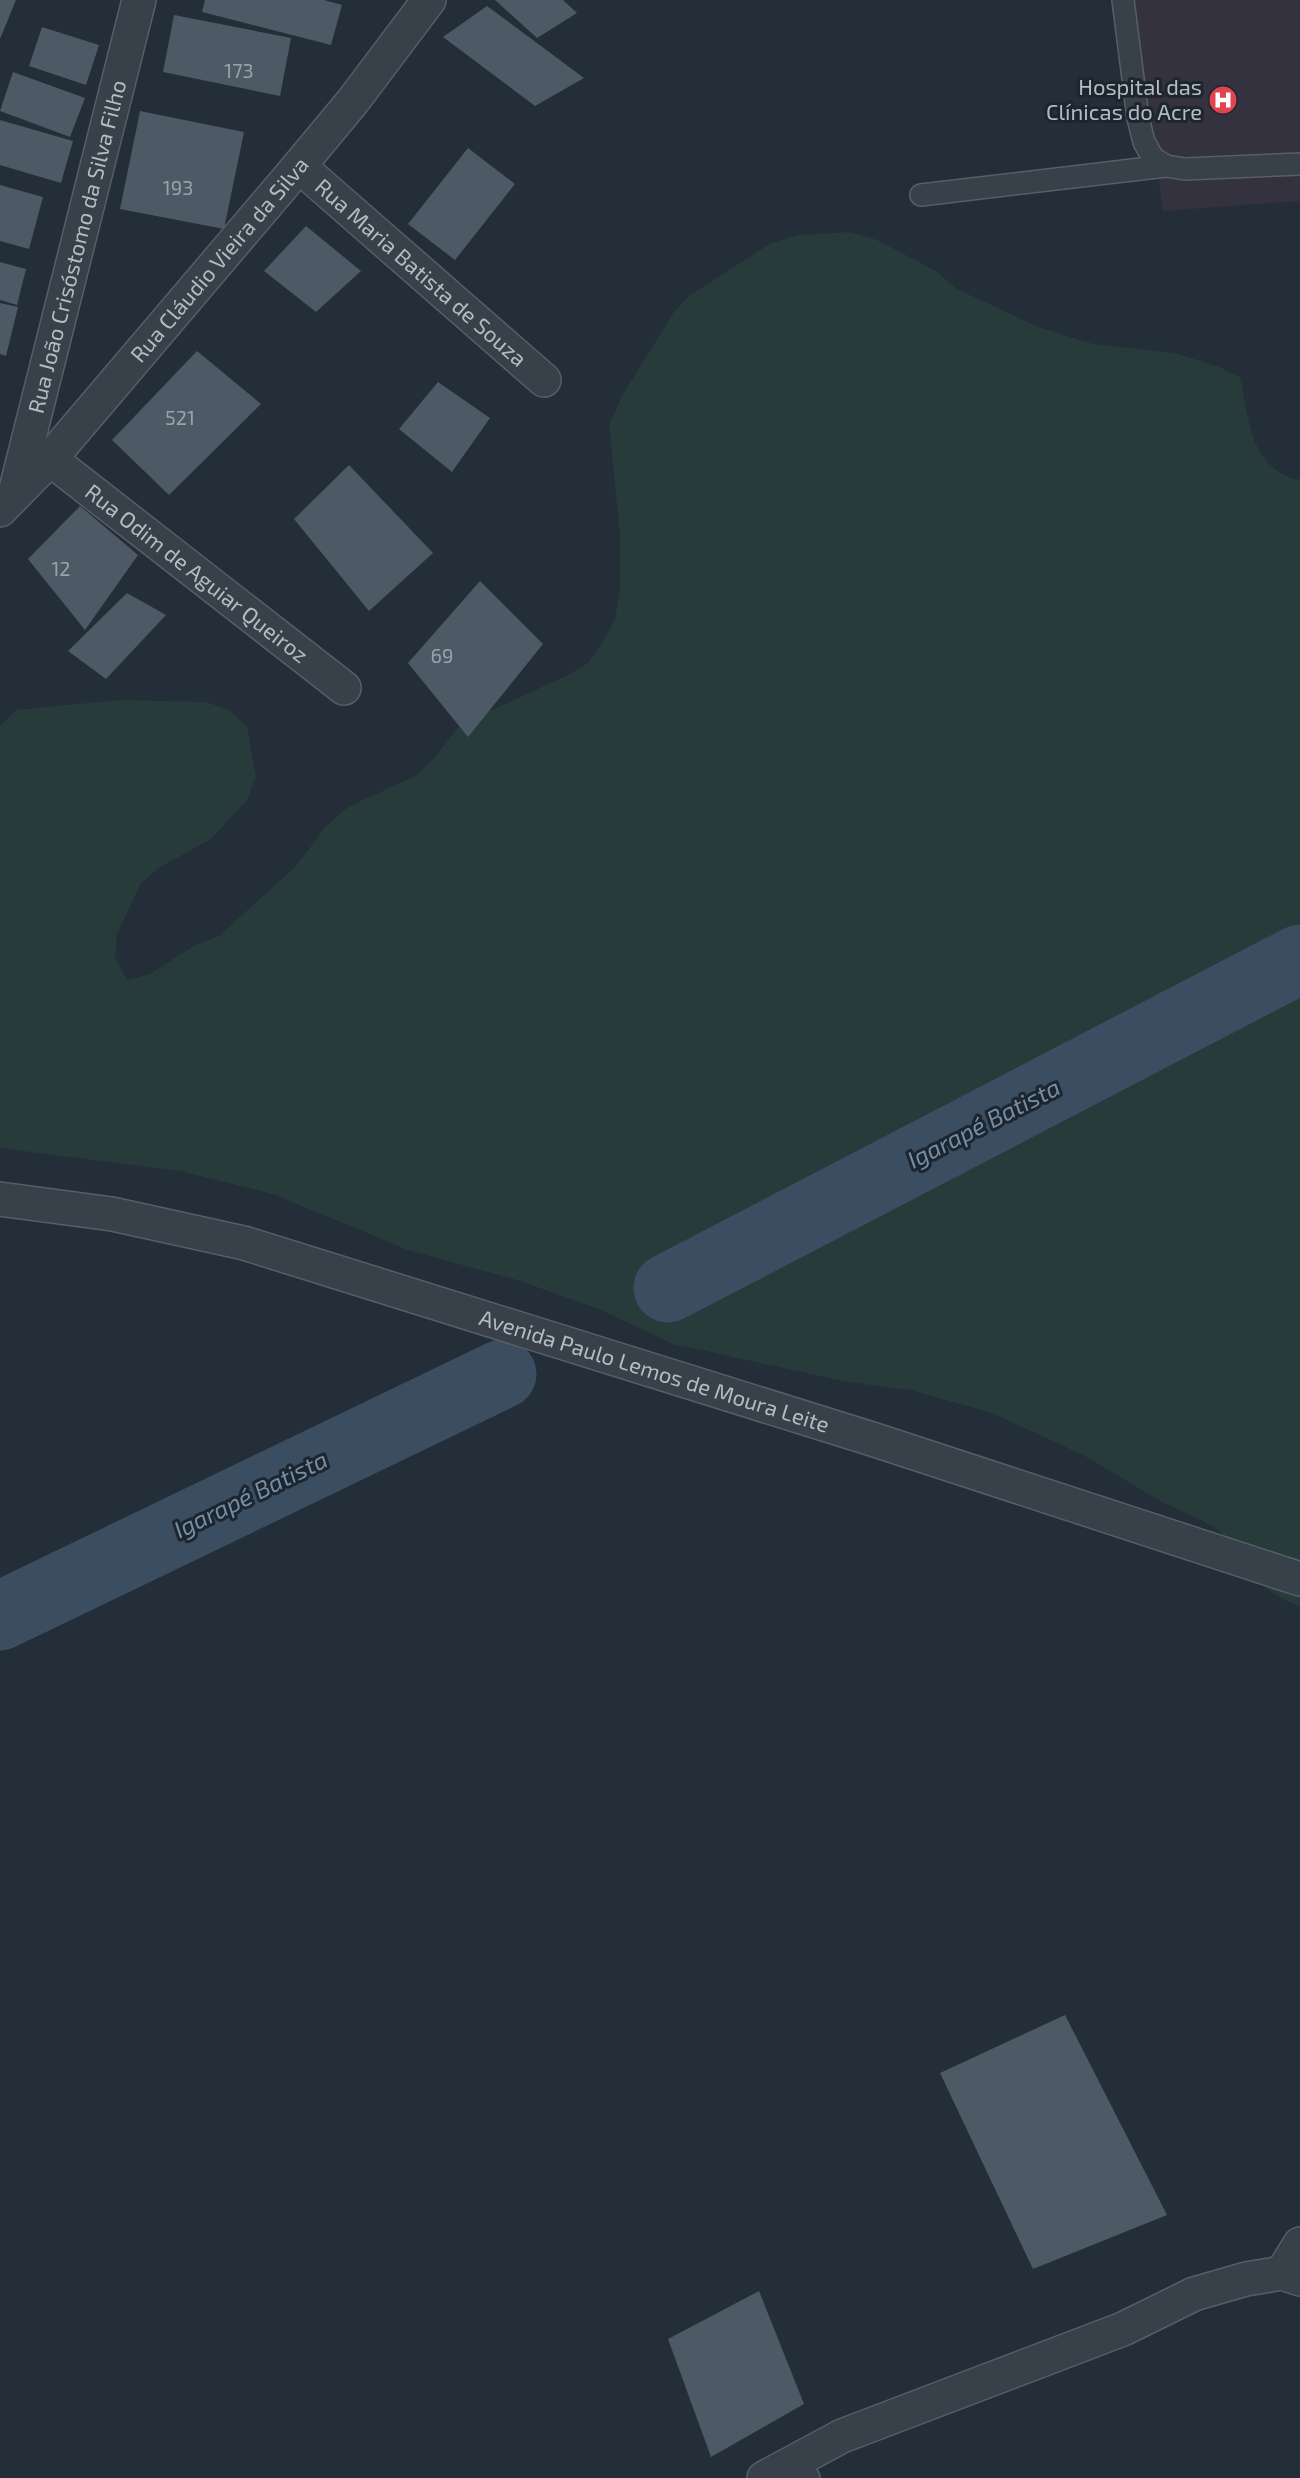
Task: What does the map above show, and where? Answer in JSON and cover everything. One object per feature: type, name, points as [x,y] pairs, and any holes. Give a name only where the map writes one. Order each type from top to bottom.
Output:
[{"type":"street","name":"Rua João Crisóstomo da Silva Filho","points":[[8,502],[139,0]]},
{"type":"street","name":"Rua Cláudio Vieira da Silva","points":[[8,502],[50,459],[299,166],[353,101],[429,0]]},
{"type":"street","name":"Rua Maria Batista de Souza","points":[[299,166],[544,380]]},
{"type":"street","name":"Rua Odim de Aguiar Queiroz","points":[[50,459],[344,688]]},
{"type":"street","name":"Avenida Paulo Lemos de Moura Leite","points":[[0,1199],[112,1214],[244,1243],[872,1439],[1300,1579]]},
{"type":"street","points":[[764,2478],[804,2468],[842,2436],[1123,2329],[1194,2294],[1245,2279],[1291,2276],[1300,2244]]},
{"type":"lane","points":[[1123,0],[1138,118],[1144,142],[1154,158],[1166,166]]},
{"type":"lane","points":[[921,195],[1166,166],[1207,170],[1300,164]]},
{"type":"shaded area","name":"Hospital das Clínicas do Acre","points":[[1131,0],[1300,0],[1300,201],[1163,211]]},
{"type":"green space","points":[[851,232],[877,240],[936,271],[957,289],[1038,327],[1093,344],[1175,353],[1219,367],[1240,377],[1247,416],[1261,453],[1278,471],[1291,478],[1300,479],[1300,1606],[1284,1600],[1264,1587],[1236,1545],[1211,1525],[1162,1502],[1083,1455],[992,1413],[910,1390],[848,1382],[673,1344],[599,1309],[517,1280],[408,1250],[273,1194],[180,1171],[0,1148],[0,726],[16,710],[120,700],[206,702],[229,710],[247,727],[256,777],[247,800],[211,839],[159,868],[141,883],[117,934],[115,958],[127,980],[150,974],[195,945],[219,936],[297,865],[326,826],[348,807],[415,776],[434,759],[460,725],[568,675],[588,663],[615,619],[620,590],[620,536],[609,425],[623,394],[674,312],[689,296],[771,243],[798,235]]},
{"type":"building","points":[[0,0],[16,0],[0,39]]},
{"type":"building","points":[[205,0],[324,0],[342,5],[331,45],[202,12]]},
{"type":"building","points":[[495,0],[563,0],[577,13],[537,38]]},
{"type":"building","points":[[487,6],[584,78],[535,106],[443,37]]},
{"type":"building","points":[[174,15],[291,38],[280,96],[163,72]]},
{"type":"building","points":[[42,27],[99,45],[86,85],[29,66]]},
{"type":"building","points":[[13,72],[85,98],[70,137],[0,111]]},
{"type":"building","points":[[140,111],[244,132],[224,229],[120,209]]},
{"type":"building","points":[[0,120],[73,141],[61,183],[0,165]]},
{"type":"building","points":[[468,148],[515,184],[455,260],[408,224]]},
{"type":"building","points":[[0,185],[43,197],[29,249],[0,241]]},
{"type":"building","points":[[306,226],[361,271],[316,312],[264,271]]},
{"type":"building","points":[[0,262],[26,269],[17,305],[0,300]]},
{"type":"building","points":[[0,303],[18,307],[6,356],[0,354]]},
{"type":"building","points":[[197,351],[261,404],[169,495],[112,440]]},
{"type":"building","points":[[438,382],[490,418],[452,472],[399,429]]},
{"type":"building","points":[[349,465],[433,553],[369,611],[294,519]]},
{"type":"building","points":[[80,506],[138,555],[85,630],[28,559]]},
{"type":"building","points":[[480,581],[543,644],[468,737],[408,663]]},
{"type":"building","points":[[127,593],[166,615],[106,679],[68,651]]},
{"type":"building","points":[[1065,2015],[1167,2215],[1033,2269],[940,2073]]},
{"type":"building","points":[[759,2291],[804,2404],[711,2457],[668,2339]]},
{"type":"waterway","name":"Igarapé Batista","points":[[668,1288],[1300,959]]},
{"type":"waterway","name":"Igarapé Batista","points":[[0,1616],[502,1374]]},
{"type":"place","name":"Hospital das Clínicas do Acre","points":[[1223,100]]}]
